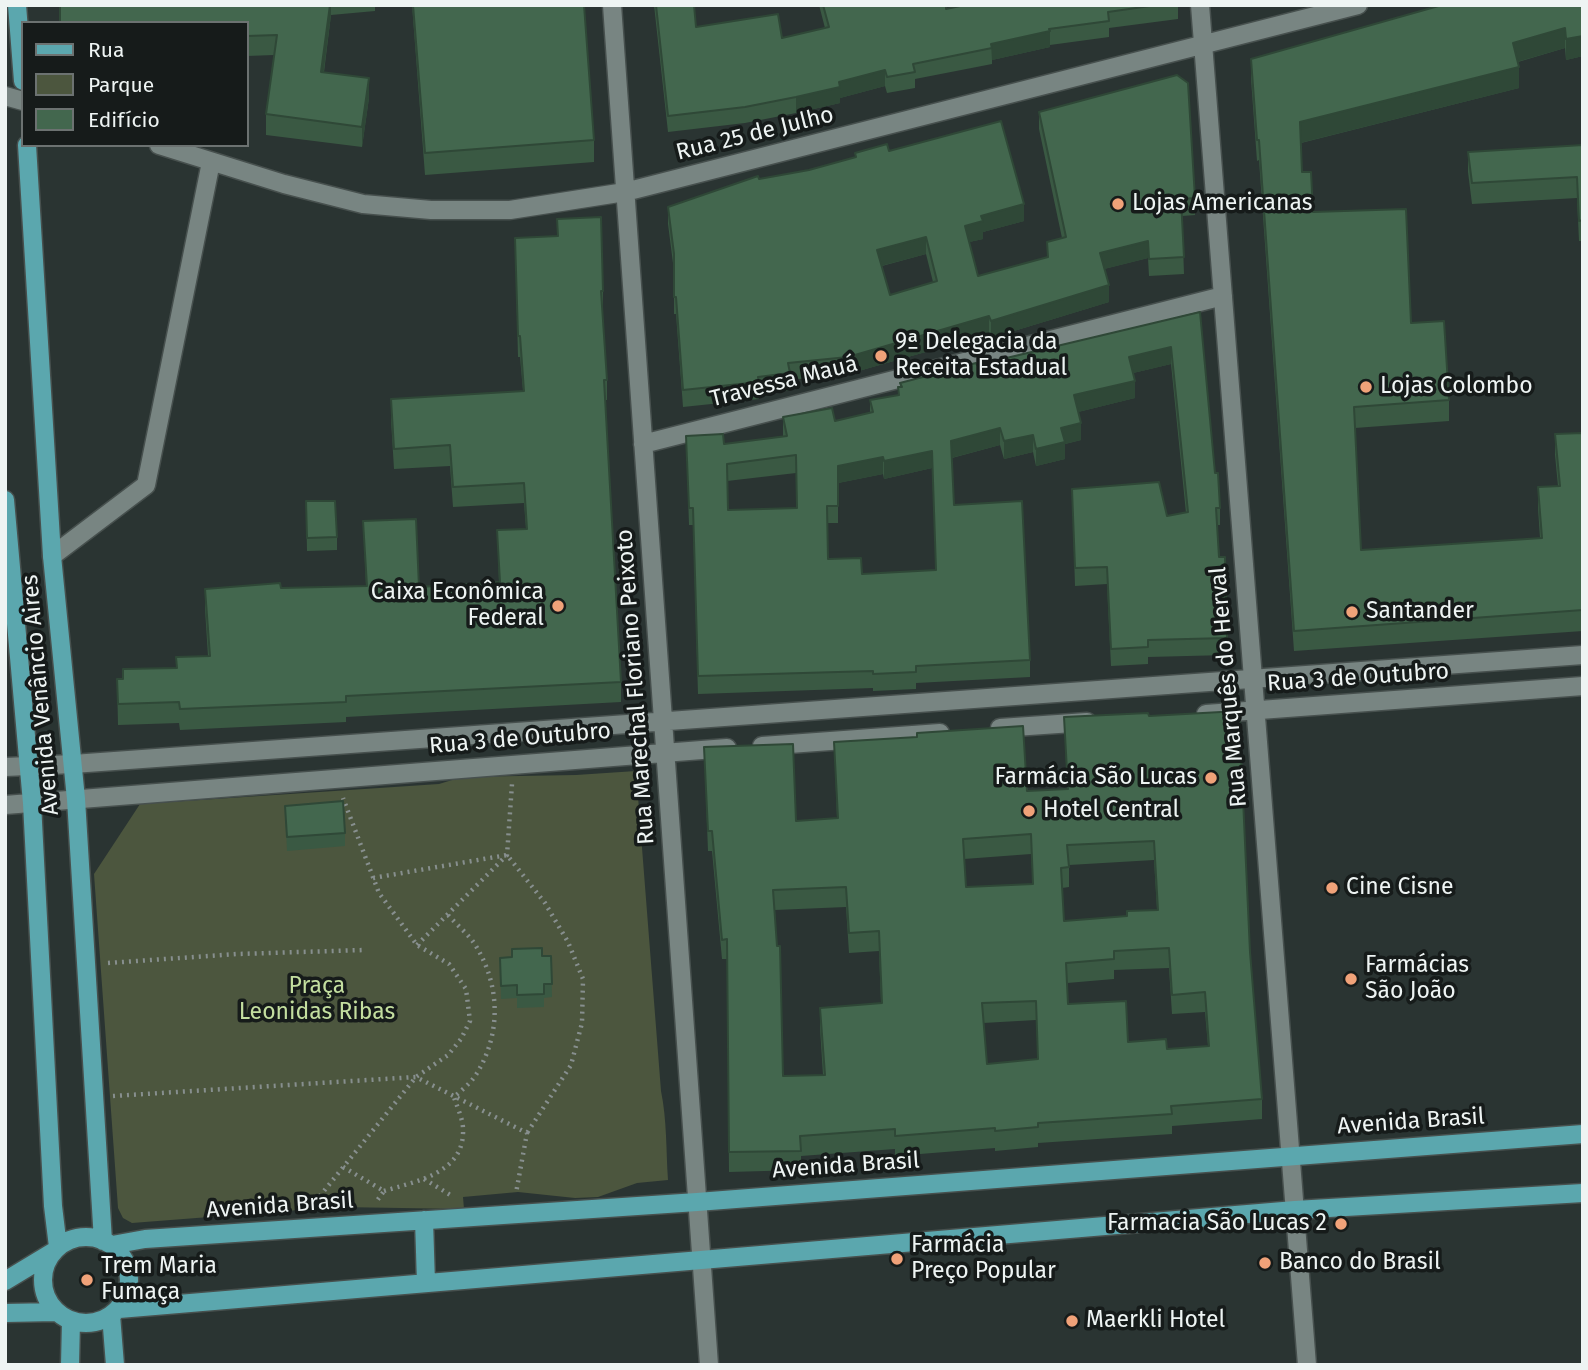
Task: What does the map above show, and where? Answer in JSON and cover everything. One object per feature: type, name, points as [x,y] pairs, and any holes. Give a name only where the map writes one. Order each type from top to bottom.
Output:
[{"type":"main road","points":[[17,5],[21,55]]},
{"type":"main road","name":"Avenida Venâncio Aires","points":[[27,147],[52,556],[76,799],[94,1097],[108,1243],[124,1259],[130,1276],[128,1294],[115,1312],[115,1365]]},
{"type":"main road","name":"Avenida Venâncio Aires","points":[[5,500],[32,803],[55,1250],[44,1266],[42,1283],[46,1299],[64,1317],[70,1365]]},
{"type":"main road","name":"Avenida Brasil","points":[[108,1243],[697,1202],[1583,1135]]},
{"type":"main road","points":[[5,1313],[64,1317],[88,1324],[105,1320],[115,1312],[426,1283],[1294,1210],[1583,1193]]},
{"type":"main road","points":[[424,1220],[426,1283]]},
{"type":"main road","points":[[5,1280],[65,1242],[81,1237],[97,1238],[108,1243]]},
{"type":"street","name":"Rua Marechal Floriano Peixoto","points":[[612,5],[709,1365]]},
{"type":"street","name":"Rua Marquês do Herval","points":[[1200,5],[1307,1365]]},
{"type":"street","name":"Rua 25 de Julho","points":[[165,147],[363,204],[431,210],[510,210],[625,192],[1358,5]]},
{"type":"street","points":[[52,556],[146,485],[211,162]]},
{"type":"street","name":"Travessa Mauá","points":[[643,444],[1223,296]]},
{"type":"street","name":"Rua 3 de Outubro","points":[[5,767],[1583,655]]},
{"type":"street","name":"Rua 3 de Outubro","points":[[1188,715],[1583,686]]},
{"type":"street","points":[[1012,697],[1013,727]]},
{"type":"street","points":[[985,729],[1107,721]]},
{"type":"street","name":"Rua 3 de Outubro","points":[[5,805],[957,731]]},
{"type":"path","points":[[417,945],[507,855],[513,765]]},
{"type":"path","points":[[293,1229],[416,1077],[448,1055],[461,1040],[470,1021],[466,989],[449,964],[417,945],[379,893],[336,778]]},
{"type":"path","points":[[373,878],[507,855]]},
{"type":"path","points":[[507,855],[545,903],[568,942],[583,979],[582,1023],[571,1065],[527,1133],[512,1214]]},
{"type":"path","points":[[448,915],[474,943],[485,966],[490,978],[497,1019],[491,1045],[476,1075],[454,1097]]},
{"type":"path","points":[[86,965],[237,954],[363,950]]},
{"type":"path","points":[[94,1097],[416,1077],[527,1133]]},
{"type":"path","points":[[358,1225],[384,1191],[439,1172],[461,1152],[463,1128],[454,1097]]},
{"type":"path","points":[[343,1167],[384,1191]]},
{"type":"green space","name":"Praça Leonidas Ribas","points":[[636,771],[668,1180],[637,1183],[598,1197],[575,1198],[518,1192],[463,1197],[464,1209],[338,1207],[132,1223],[123,1218],[118,1208],[94,874],[140,804],[439,784],[462,777]]},
{"type":"building","points":[[60,5],[330,5],[321,72],[369,78],[362,127],[266,114],[277,35],[248,36],[248,21],[60,21]]},
{"type":"building","points":[[413,5],[584,5],[594,140],[425,153]]},
{"type":"building","points":[[656,5],[694,5],[696,27],[778,14],[782,38],[829,27],[823,5],[946,5],[946,9],[965,5],[1157,5],[1108,12],[1109,21],[1049,29],[1050,31],[991,44],[992,48],[913,64],[915,72],[887,77],[885,70],[839,82],[840,87],[796,97],[745,107],[668,116]]},
{"type":"building","points":[[1442,5],[1583,5],[1583,36],[1566,39],[1565,28],[1513,43],[1519,67],[1300,122],[1302,172],[1311,172],[1313,212],[1406,209],[1411,323],[1444,321],[1449,400],[1354,407],[1361,550],[1542,538],[1538,487],[1560,486],[1555,434],[1583,433],[1583,610],[1294,631],[1251,59]]},
{"type":"building","points":[[1177,75],[1188,83],[1195,198],[1181,199],[1184,257],[1149,259],[1148,241],[1100,253],[1109,285],[991,321],[989,316],[848,357],[788,363],[790,373],[758,377],[759,382],[683,390],[674,297],[674,254],[668,207],[758,176],[759,179],[809,170],[856,157],[855,153],[887,144],[889,151],[1001,121],[1024,204],[981,216],[983,221],[965,226],[978,276],[1048,257],[1047,242],[1066,237],[1039,112]],"holes":[[[926,237],[937,281],[890,295],[877,250]]]},
{"type":"building","points":[[1583,145],[1583,220],[1579,221],[1577,177],[1472,183],[1468,152]]},
{"type":"building","points":[[601,217],[601,291],[607,380],[604,380],[621,682],[346,696],[346,702],[180,709],[179,702],[118,704],[117,679],[123,679],[123,669],[177,668],[176,657],[210,656],[205,589],[280,583],[281,588],[367,586],[363,521],[416,519],[419,587],[500,582],[497,530],[527,529],[524,483],[453,487],[450,445],[394,449],[391,399],[524,391],[518,336],[515,238],[558,236],[557,219]]},
{"type":"building","points":[[1200,312],[1215,473],[1218,473],[1220,508],[1216,508],[1219,557],[1225,557],[1227,638],[1148,640],[1148,647],[1111,649],[1107,567],[1075,568],[1072,489],[1159,482],[1167,516],[1188,512],[1171,347],[1129,357],[1135,381],[1074,395],[1081,423],[1061,428],[1065,442],[1036,449],[1033,435],[1004,441],[1000,428],[951,441],[954,505],[1022,501],[1030,660],[916,666],[916,672],[698,676],[693,508],[689,508],[686,436],[723,434],[724,444],[787,436],[783,417],[832,408],[835,421],[873,412],[870,400],[899,395],[898,387],[902,387],[900,383],[976,363],[977,365]],"holes":[[[932,451],[936,570],[862,574],[861,558],[828,559],[827,506],[838,506],[838,466],[883,457],[884,461]],[[796,455],[797,508],[728,510],[727,464]]]},
{"type":"building","points":[[306,501],[335,501],[337,537],[307,538]]},
{"type":"building","points":[[1239,711],[1250,952],[1262,1099],[1171,1106],[1172,1114],[1038,1123],[1038,1127],[995,1131],[995,1128],[895,1136],[895,1129],[800,1136],[801,1151],[729,1152],[727,939],[722,940],[712,831],[708,831],[704,747],[793,744],[796,821],[838,818],[834,742],[1023,726],[1027,791],[1068,789],[1064,717],[1148,713],[1149,716]],"holes":[[[1031,834],[1033,884],[966,887],[963,839]],[[1154,841],[1158,910],[1127,911],[1127,916],[1064,921],[1061,868],[1069,867],[1067,845]],[[846,887],[849,933],[879,931],[882,1003],[820,1008],[825,1075],[783,1076],[780,946],[777,946],[773,890]],[[1169,948],[1172,995],[1205,992],[1209,1046],[1167,1049],[1166,1039],[1128,1042],[1126,1001],[1068,1004],[1066,963],[1114,959],[1114,951]],[[1036,1001],[1038,1059],[987,1064],[982,1003]]]},
{"type":"building","points":[[343,801],[345,833],[287,837],[285,806]]},
{"type":"building","points":[[542,948],[542,956],[551,956],[552,984],[544,984],[544,994],[517,995],[517,985],[501,986],[500,958],[512,957],[512,949]]},
{"type":"place","name":"Lojas Americanas","points":[[1118,204]]},
{"type":"place","name":"9ª Delegacia da Receita Estadual","points":[[881,356]]},
{"type":"place","name":"Lojas Colombo","points":[[1366,387]]},
{"type":"place","name":"Caixa Econômica Federal","points":[[558,606]]},
{"type":"place","name":"Santander","points":[[1352,612]]},
{"type":"place","name":"Farmácia São Lucas","points":[[1211,778]]},
{"type":"place","name":"Hotel Central","points":[[1029,811]]},
{"type":"place","name":"Cine Cisne","points":[[1332,888]]},
{"type":"place","name":"Farmácias São João","points":[[1351,979]]},
{"type":"place","name":"Farmacia São Lucas 2","points":[[1341,1224]]},
{"type":"place","name":"Farmácia Preço Popular","points":[[897,1259]]},
{"type":"place","name":"Banco do Brasil","points":[[1265,1263]]},
{"type":"place","name":"Trem Maria Fumaça","points":[[87,1280]]},
{"type":"place","name":"Maerkli Hotel","points":[[1072,1321]]}]
